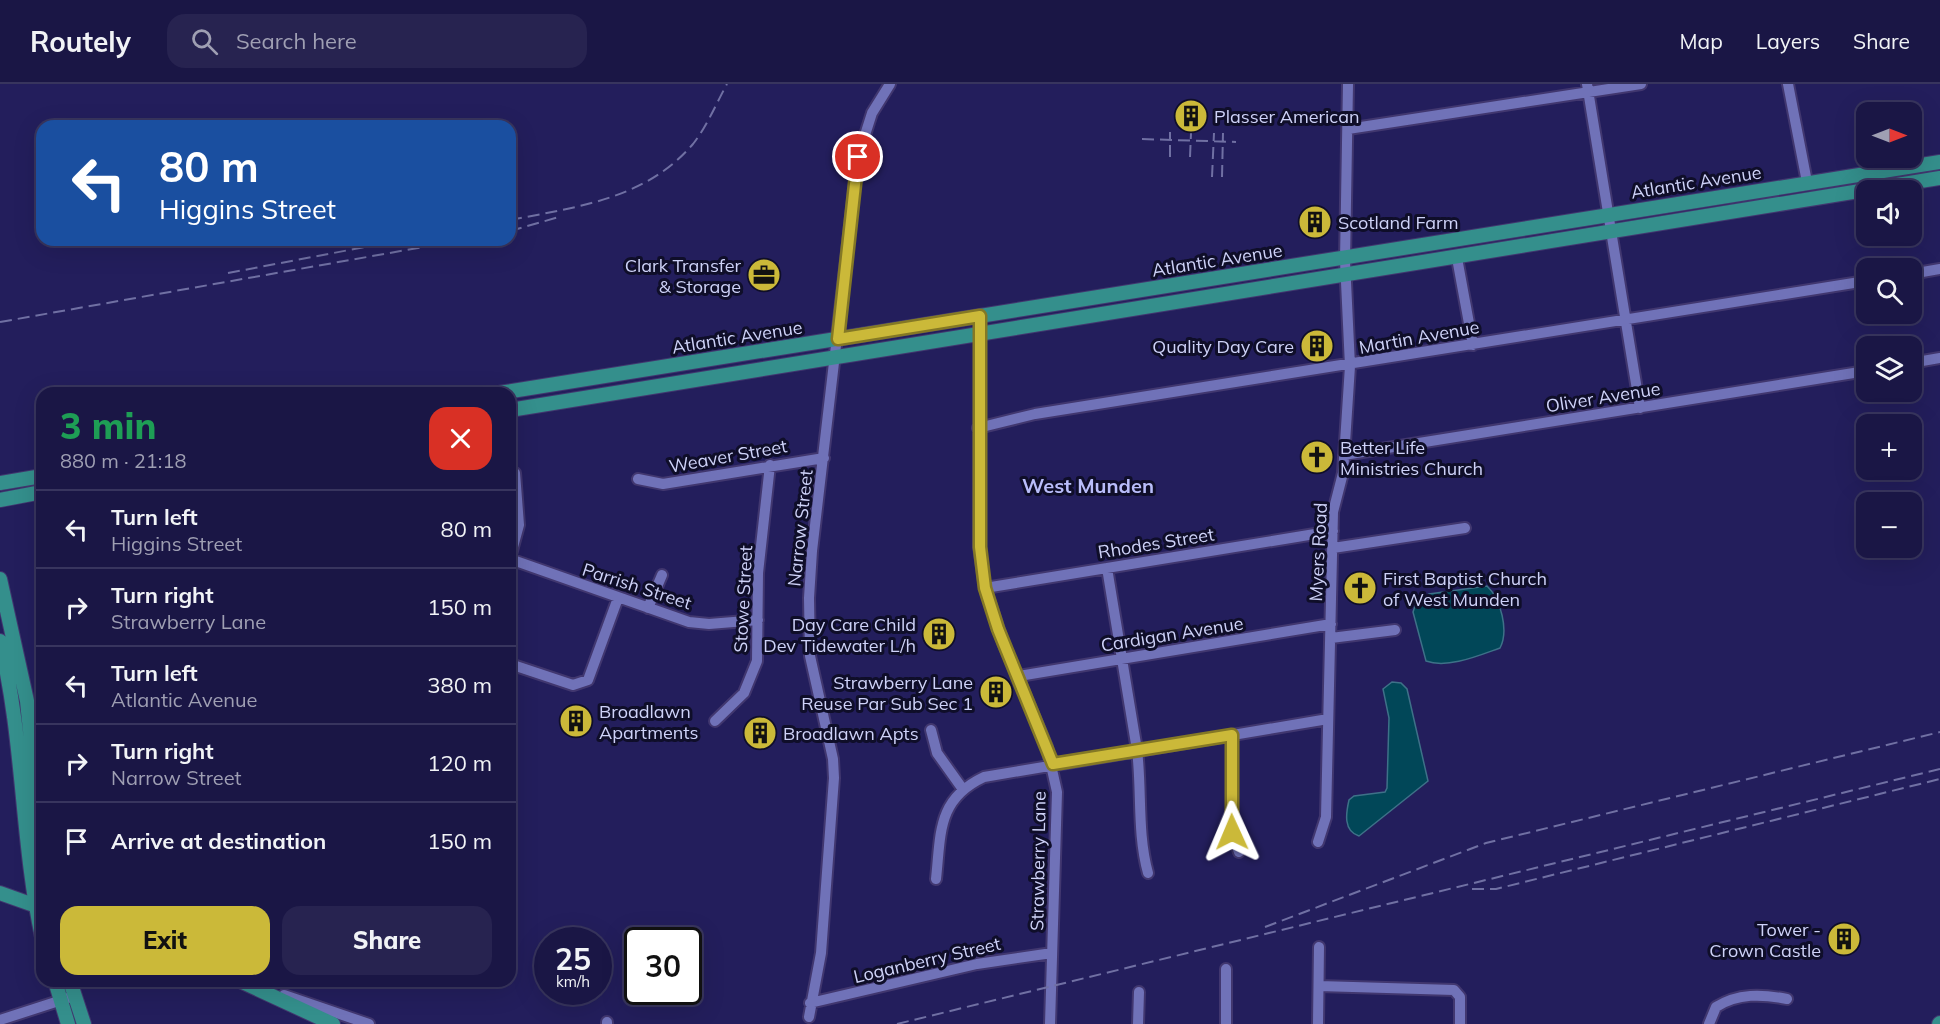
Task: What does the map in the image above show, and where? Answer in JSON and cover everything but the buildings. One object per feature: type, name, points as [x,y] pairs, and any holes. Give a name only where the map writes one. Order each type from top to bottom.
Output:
[{"type":"main road","name":"Atlantic Avenue","points":[[516,390],[1940,162]]},
{"type":"main road","name":"Atlantic Avenue","points":[[516,409],[1345,272],[1457,258],[1940,178]]},
{"type":"main road","points":[[0,483],[36,477]]},
{"type":"main road","points":[[0,500],[36,493]]},
{"type":"main road","points":[[0,579],[23,676],[36,777]]},
{"type":"main road","points":[[0,641],[12,706],[36,885]]},
{"type":"main road","points":[[12,706],[20,712],[28,752],[35,765]]},
{"type":"main road","points":[[0,893],[36,906]]},
{"type":"main road","points":[[57,987],[68,1024]]},
{"type":"main road","points":[[72,987],[84,1024]]},
{"type":"main road","points":[[254,987],[333,1024]]},
{"type":"street","name":"Narrow Street","points":[[809,1017],[820,953],[834,778],[832,759],[814,683],[809,633],[812,550],[858,157],[872,113],[890,84]]},
{"type":"street","name":"Myers Road","points":[[1318,842],[1326,817],[1333,531],[1344,455],[1350,366],[1345,272],[1348,84]]},
{"type":"street","points":[[1348,129],[1587,89],[1641,84]]},
{"type":"street","points":[[1788,84],[1807,182]]},
{"type":"street","points":[[1587,89],[1606,215],[1640,408]]},
{"type":"street","points":[[1457,258],[1473,345]]},
{"type":"street","points":[[1922,272],[1940,269]]},
{"type":"street","name":"Martin Avenue","points":[[978,428],[1035,414],[1350,366],[1856,283]]},
{"type":"street","name":"Strawberry Lane","points":[[980,316],[978,428],[980,547],[985,588],[1003,642],[1019,676],[1053,764],[1057,792],[1058,830],[1050,1024]]},
{"type":"street","points":[[1922,361],[1940,358]]},
{"type":"street","name":"Oliver Avenue","points":[[1344,455],[1856,373]]},
{"type":"street","name":"Weaver Street","points":[[638,479],[663,484],[824,458]]},
{"type":"street","name":"Stowe Street","points":[[715,721],[744,693],[752,679],[757,661],[758,573],[771,465]]},
{"type":"street","points":[[516,486],[519,525],[516,536]]},
{"type":"street","points":[[1334,548],[1465,528]]},
{"type":"street","name":"Rhodes Street","points":[[985,588],[1333,531]]},
{"type":"street","name":"Parrish Street","points":[[516,561],[689,622],[709,624],[758,620]]},
{"type":"street","points":[[1107,568],[1124,659],[1141,776],[1141,846],[1148,873]]},
{"type":"street","points":[[648,608],[662,575]]},
{"type":"street","points":[[516,666],[573,685],[588,680],[618,598]]},
{"type":"street","name":"Cardigan Avenue","points":[[1019,676],[1331,624]]},
{"type":"street","points":[[1331,638],[1395,630]]},
{"type":"street","points":[[936,879],[943,818],[962,788],[984,777],[1328,719]]},
{"type":"street","points":[[931,730],[937,753],[962,788]]},
{"type":"street","points":[[1232,735],[1232,832],[1239,852]]},
{"type":"street","points":[[1318,1024],[1319,947]]},
{"type":"street","name":"Loganberry Street","points":[[810,1004],[977,964],[1052,953]]},
{"type":"street","points":[[1226,969],[1226,1024]]},
{"type":"street","points":[[1319,986],[1458,992],[1460,1024]]},
{"type":"street","points":[[259,987],[369,1024]]},
{"type":"street","points":[[1138,1024],[1139,992]]},
{"type":"street","points":[[1709,1024],[1716,1008],[1724,1002],[1758,995],[1787,999]]},
{"type":"street","points":[[1,1021],[75,996]]},
{"type":"water","points":[[1487,586],[1500,607],[1504,624],[1503,641],[1500,648],[1454,662],[1426,661],[1413,612],[1416,603],[1429,594]]},
{"type":"water","points":[[1392,682],[1401,683],[1407,689],[1428,781],[1359,836],[1354,834],[1348,826],[1349,800],[1354,796],[1385,792],[1387,788],[1389,718],[1383,689]]},
{"type":"railway","points":[[516,219],[609,198],[654,177],[674,163],[693,144],[727,84]]},
{"type":"railway","points":[[1170,132],[1170,157]]},
{"type":"railway","points":[[1190,157],[1191,133]]},
{"type":"railway","points":[[1212,177],[1214,133]]},
{"type":"railway","points":[[1222,177],[1223,133]]},
{"type":"railway","points":[[1142,139],[1236,142]]},
{"type":"railway","points":[[516,229],[559,217]]},
{"type":"railway","points":[[228,273],[370,246]]},
{"type":"railway","points":[[0,322],[429,246]]},
{"type":"railway","points":[[1265,927],[1486,843],[1940,732]]},
{"type":"railway","points":[[897,1024],[1940,769]]},
{"type":"railway","points":[[1472,889],[1496,889],[1940,779]]},
{"type":"place","name":"Plasser American","points":[[1191,116]]},
{"type":"place","name":"Scotland Farm","points":[[1315,222]]},
{"type":"place","name":"Clark Transfer & Storage","points":[[764,275]]},
{"type":"place","name":"Quality Day Care","points":[[1317,346]]},
{"type":"place","name":"Better Life Ministries Church","points":[[1317,457]]},
{"type":"place","name":"First Baptist Church of West Munden","points":[[1360,588]]},
{"type":"place","name":"Day Care Child Dev Tidewater L/h","points":[[939,634]]},
{"type":"place","name":"Strawberry Lane Reuse Par Sub Sec 1","points":[[996,692]]},
{"type":"place","name":"Broadlawn Apartments","points":[[576,721]]},
{"type":"place","name":"Broadlawn Apts","points":[[760,733]]},
{"type":"place","name":"Tower - Crown Castle","points":[[1844,939]]},
{"type":"district","name":"West Munden","points":[[1088,485]]},
{"type":"route","points":[[858,157],[838,339],[980,316],[978,428],[980,547],[985,588],[1003,642],[1019,676],[1053,764],[1232,735],[1232,832]]}]
